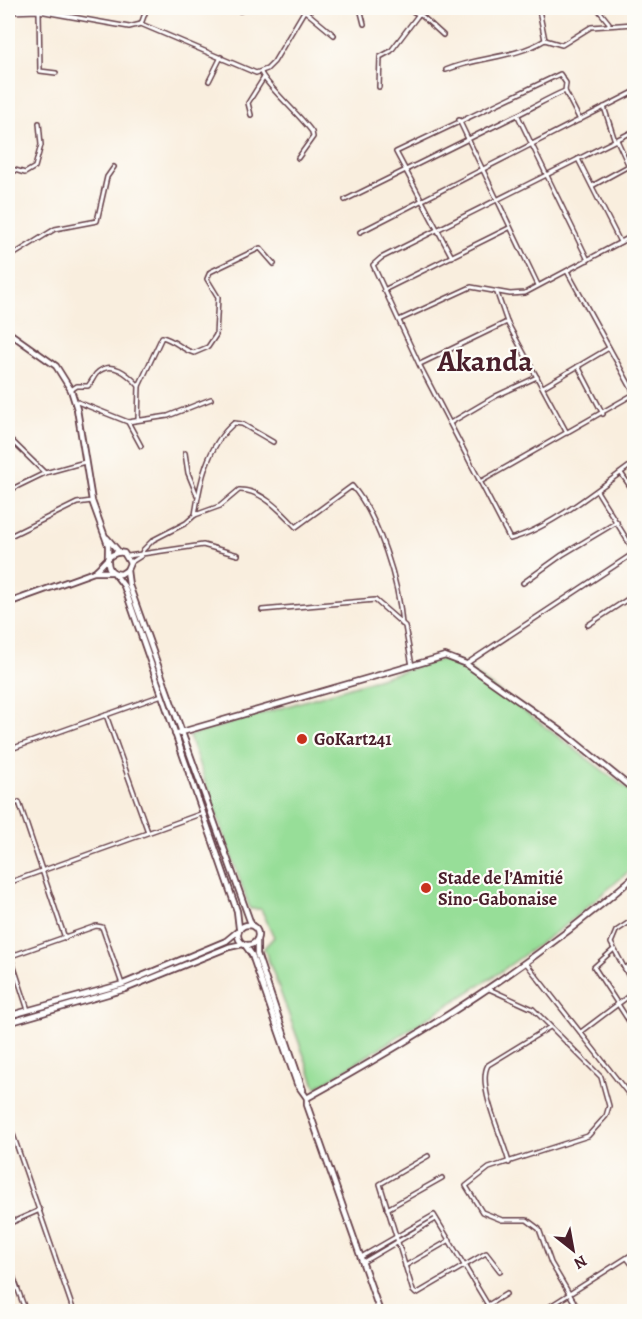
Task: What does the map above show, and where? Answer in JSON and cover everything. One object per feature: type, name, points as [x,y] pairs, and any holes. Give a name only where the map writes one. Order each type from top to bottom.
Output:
[{"type":"street","points":[[141,24],[147,8]]},
{"type":"street","points":[[240,11],[248,8]]},
{"type":"street","points":[[360,8],[363,24]]},
{"type":"street","points":[[406,8],[420,14],[443,35]]},
{"type":"street","points":[[597,8],[609,23]]},
{"type":"street","points":[[261,72],[280,54],[305,9],[333,35]]},
{"type":"street","points":[[10,10],[39,11],[129,27],[141,24],[248,70],[261,72]]},
{"type":"street","points":[[539,10],[545,40]]},
{"type":"street","points":[[39,11],[40,71],[56,73]]},
{"type":"street","points":[[379,87],[380,57],[391,51],[420,14]]},
{"type":"street","points":[[446,70],[476,59],[520,52],[545,40],[562,45],[591,27],[609,23],[634,24]]},
{"type":"street","points":[[209,81],[221,57]]},
{"type":"street","points":[[261,72],[263,79],[312,132],[313,137],[298,158]]},
{"type":"street","points":[[345,201],[406,169],[564,91],[567,87],[562,76],[555,75],[396,152],[406,169],[452,257]]},
{"type":"street","points":[[251,115],[248,103],[263,79]]},
{"type":"street","points":[[564,91],[580,120]]},
{"type":"street","points":[[360,232],[634,92]]},
{"type":"street","points":[[604,107],[616,140],[634,177]]},
{"type":"street","points":[[518,115],[588,260]]},
{"type":"street","points":[[459,120],[538,285]]},
{"type":"street","points":[[8,168],[25,173],[35,167],[41,145],[39,123]]},
{"type":"street","points":[[634,131],[381,258],[373,266],[419,364],[510,539],[522,536],[597,491],[634,463]]},
{"type":"street","points":[[578,159],[620,242]]},
{"type":"street","points":[[592,186],[634,163]]},
{"type":"street","points":[[8,258],[55,229],[97,221],[107,177],[114,167]]},
{"type":"street","points":[[384,291],[509,228]]},
{"type":"street","points":[[399,320],[471,287],[497,293],[525,293],[634,235]]},
{"type":"street","points":[[138,419],[140,386],[162,337],[174,340],[187,351],[194,353],[214,342],[218,297],[207,279],[214,268],[260,248],[274,264]]},
{"type":"street","points":[[480,482],[603,414],[634,394],[567,270]]},
{"type":"street","points":[[497,293],[507,322],[567,433]]},
{"type":"street","points":[[419,364],[507,322]]},
{"type":"street","points":[[8,332],[56,366],[71,390],[75,401],[92,501],[108,545],[108,567],[124,586],[162,695],[251,924],[258,931],[257,954],[307,1098],[307,1105],[380,1311]]},
{"type":"street","points":[[543,387],[609,348]]},
{"type":"street","points":[[578,366],[603,414]]},
{"type":"street","points":[[71,390],[77,386],[88,386],[97,373],[106,368],[121,369],[140,386]]},
{"type":"street","points":[[450,423],[496,396],[537,377]]},
{"type":"street","points":[[75,401],[128,422],[168,416],[211,399]]},
{"type":"street","points":[[128,422],[141,446]]},
{"type":"street","points":[[195,515],[197,497],[214,447],[222,434],[234,423],[248,426],[273,442]]},
{"type":"street","points":[[8,437],[45,473]]},
{"type":"street","points":[[185,453],[188,473],[197,497]]},
{"type":"street","points":[[8,491],[45,473],[85,462]]},
{"type":"street","points":[[621,472],[634,492]]},
{"type":"street","points":[[304,1092],[297,1084],[252,955],[238,938],[237,911],[129,585],[127,570],[130,563],[141,556],[143,550],[153,540],[186,523],[195,515],[220,506],[234,493],[243,490],[276,506],[296,526],[352,486],[375,527],[391,567],[400,599],[402,624],[412,666]]},
{"type":"street","points":[[466,664],[634,552],[597,491]]},
{"type":"street","points":[[8,537],[77,503],[92,501]]},
{"type":"street","points":[[523,583],[562,555],[617,522]]},
{"type":"street","points":[[103,534],[120,552],[128,556],[141,556],[180,547],[203,545],[238,555]]},
{"type":"street","points":[[94,572],[114,552],[120,552]]},
{"type":"street","points":[[128,556],[130,563]]},
{"type":"street","points":[[8,603],[94,572],[114,573],[127,570]]},
{"type":"street","points":[[588,626],[634,595]]},
{"type":"street","points":[[262,610],[370,599],[375,600],[402,624]]},
{"type":"street","points":[[178,733],[445,656],[466,664],[564,732],[634,790]]},
{"type":"street","points":[[8,750],[162,695]]},
{"type":"street","points":[[106,715],[148,832]]},
{"type":"street","points":[[8,807],[20,802],[65,938]]},
{"type":"street","points":[[8,883],[203,813]]},
{"type":"street","points":[[307,1098],[414,1037],[489,989],[634,877]]},
{"type":"street","points":[[634,919],[616,931],[611,943],[634,986]]},
{"type":"street","points":[[8,1016],[123,984],[226,941],[251,924]]},
{"type":"street","points":[[11,956],[102,927],[123,984]]},
{"type":"street","points":[[8,1023],[125,989],[244,944],[252,945],[257,940]]},
{"type":"street","points":[[8,949],[29,1011]]},
{"type":"street","points":[[613,950],[594,967],[634,1029]]},
{"type":"street","points":[[526,962],[634,1101]]},
{"type":"street","points":[[626,968],[634,962]]},
{"type":"street","points":[[489,989],[533,1009],[601,1077],[609,1106],[606,1116],[588,1136],[489,1168],[466,1186],[482,1212],[502,1220],[527,1220],[539,1229],[551,1263],[580,1311]]},
{"type":"street","points":[[580,1032],[634,992]]},
{"type":"street","points":[[629,1019],[634,1015]]},
{"type":"street","points":[[509,1163],[485,1089],[485,1071],[488,1065],[550,1027]]},
{"type":"street","points":[[8,1120],[74,1311]]},
{"type":"street","points":[[428,1156],[380,1184],[395,1238],[416,1294],[464,1263],[486,1253],[500,1271]]},
{"type":"street","points":[[387,1209],[442,1178]]},
{"type":"street","points":[[8,1224],[40,1210]]},
{"type":"street","points":[[362,1260],[434,1215],[488,1305]]},
{"type":"street","points":[[362,1260],[397,1243],[436,1219]]},
{"type":"street","points":[[405,1266],[450,1240]]},
{"type":"street","points":[[541,1311],[634,1253]]},
{"type":"street","points":[[627,1258],[634,1267]]},
{"type":"street","points":[[8,1262],[26,1311]]},
{"type":"street","points":[[478,1311],[506,1294]]},
{"type":"green space","name":"Stade de l’Amitié Sino-Gabonaise","points":[[442,659],[462,664],[634,794],[634,867],[567,924],[496,975],[316,1088],[264,948],[274,937],[261,909],[250,909],[189,736]]},
{"type":"place","name":"GoKart241","points":[[302,739]]},
{"type":"place","name":"Stade de l’Amitié Sino-Gabonaise","points":[[426,888]]},
{"type":"district","name":"Akanda","points":[[485,361]]}]
